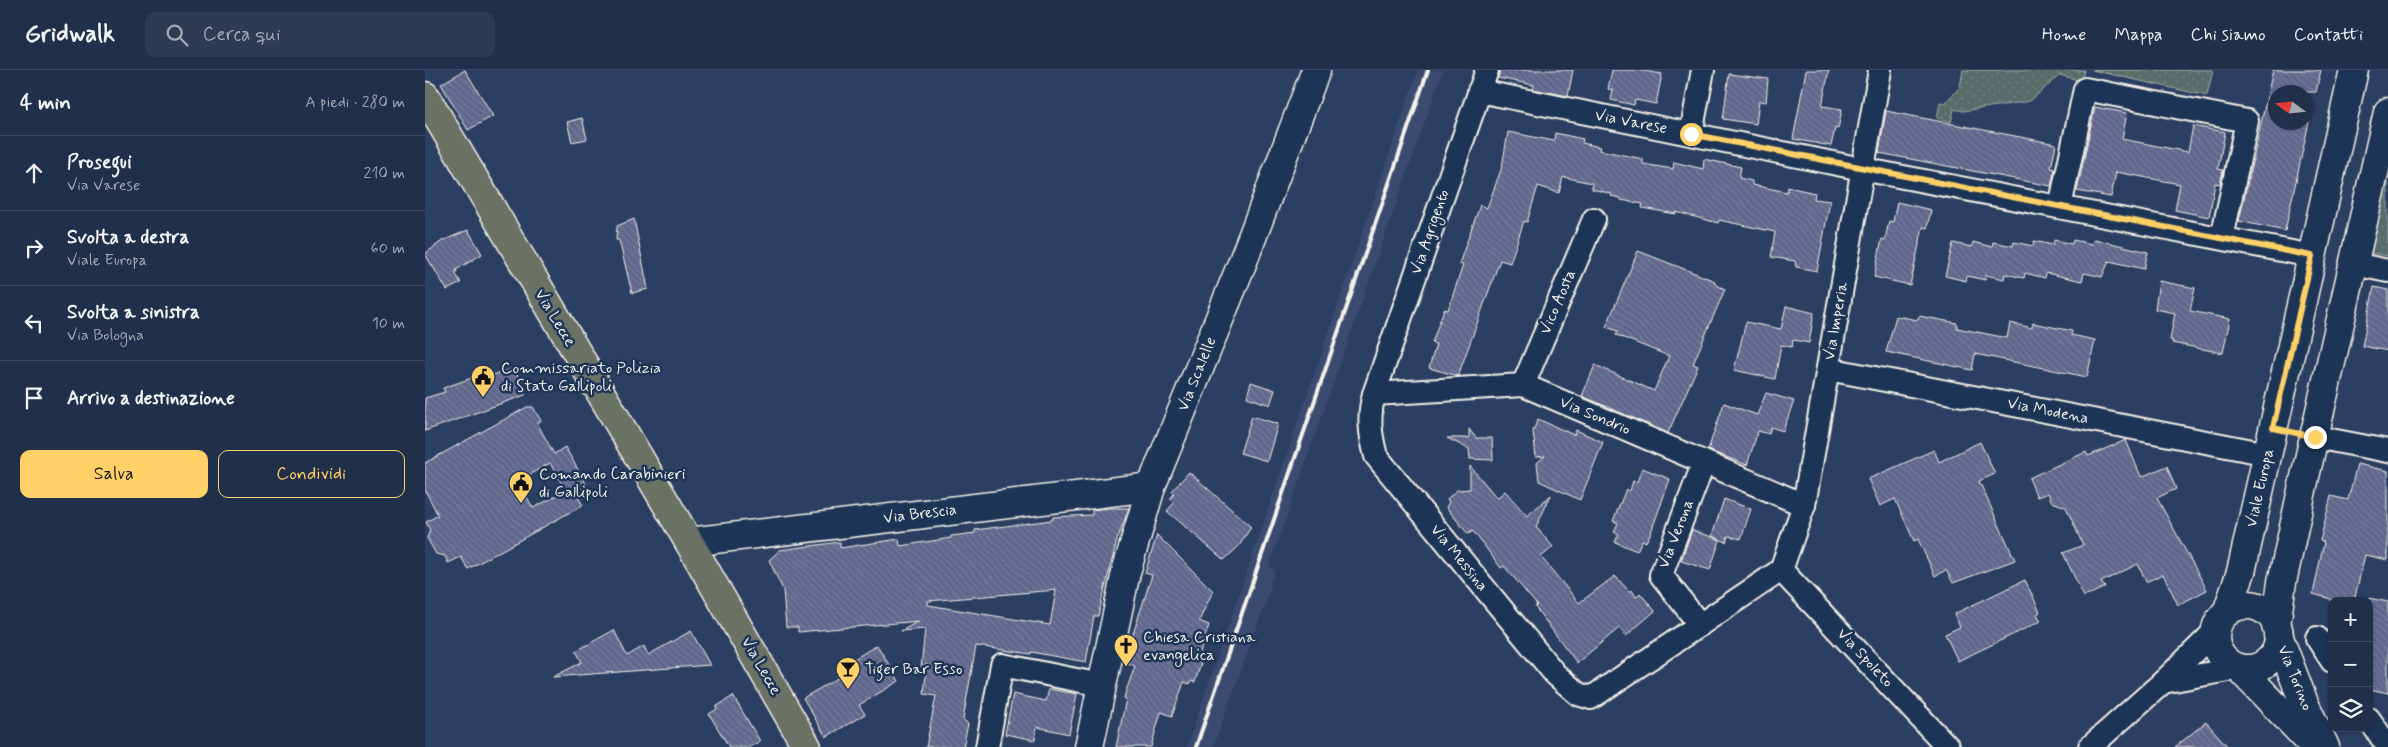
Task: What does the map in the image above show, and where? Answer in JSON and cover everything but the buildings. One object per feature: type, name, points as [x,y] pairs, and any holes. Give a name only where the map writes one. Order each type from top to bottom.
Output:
[{"type":"main road","name":"Via Lecce","points":[[425,96],[689,542],[807,747]]},
{"type":"street","name":"Via Scalelle","points":[[1089,747],[1126,572],[1151,486],[1243,261],[1316,70]]},
{"type":"street","name":"Via Agrigento","points":[[1374,394],[1487,70]]},
{"type":"street","points":[[1691,134],[1703,70]]},
{"type":"street","name":"Via Imperia","points":[[1781,570],[1804,505],[1880,70]]},
{"type":"street","name":"Viale Europa","points":[[2221,621],[2241,572],[2354,70]]},
{"type":"street","points":[[2060,207],[2085,89],[2247,121],[2222,238]]},
{"type":"street","name":"Via Varese","points":[[1479,91],[1862,169],[2312,256]]},
{"type":"street","points":[[2221,621],[2217,650],[2229,665],[2249,670],[2267,662],[2274,654],[2283,582],[2388,112]]},
{"type":"street","name":"Vico Aosta","points":[[1523,385],[1594,218]]},
{"type":"street","points":[[2312,256],[2388,271]]},
{"type":"street","name":"Via Modena","points":[[1828,369],[2271,441]]},
{"type":"street","name":"Via Sondrio","points":[[1374,394],[1523,385],[1804,505]]},
{"type":"street","name":"Via Messina","points":[[1374,394],[1370,432],[1376,456],[1555,674],[1578,694],[1591,698],[1700,625]]},
{"type":"street","points":[[2271,441],[2312,450],[2388,451]]},
{"type":"street","name":"Via Verona","points":[[1700,625],[1661,575],[1704,462]]},
{"type":"street","name":"Via Brescia","points":[[689,542],[1151,486]]},
{"type":"street","points":[[1700,625],[1781,570]]},
{"type":"street","name":"Via Spoleto","points":[[1781,570],[1948,747]]},
{"type":"street","points":[[2090,747],[2163,682],[2221,621],[2245,605],[2255,606],[2271,617],[2277,630]]},
{"type":"street","name":"Via Torino","points":[[2277,630],[2304,703],[2325,747]]},
{"type":"street","points":[[2317,638],[2328,655]]},
{"type":"street","points":[[987,747],[1002,665],[1101,685]]},
{"type":"street","points":[[2163,682],[2239,668]]},
{"type":"street","name":"Via Torino","points":[[2239,668],[2315,747]]},
{"type":"street","points":[[2373,725],[2387,747]]},
{"type":"shaded area","points":[[1418,70],[1443,70],[1269,567],[1275,570],[1270,584],[1272,585],[1213,747],[1187,747]]},
{"type":"green space","points":[[1963,70],[2084,70],[2081,81],[2060,75],[2030,101],[1963,111],[1954,109],[1951,122],[1937,118],[1940,102],[1945,103],[1960,87]]},
{"type":"green space","points":[[2092,70],[2213,70],[2207,96]]},
{"type":"green space","points":[[2388,175],[2388,256],[2371,253]]},
{"type":"railway","points":[[1196,747],[1428,70]]},
{"type":"place","name":"Commissariato Polizia di Stato Gallipoli","points":[[483,398]]},
{"type":"place","name":"Comando Carabinieri di Gallipoli","points":[[521,504]]},
{"type":"place","name":"Chiesa Cristiana evangelica","points":[[1126,667]]},
{"type":"place","name":"Tiger Bar Esso","points":[[848,690]]},
{"type":"route","points":[[1691,134],[2312,256],[2273,428],[2315,437]]}]
